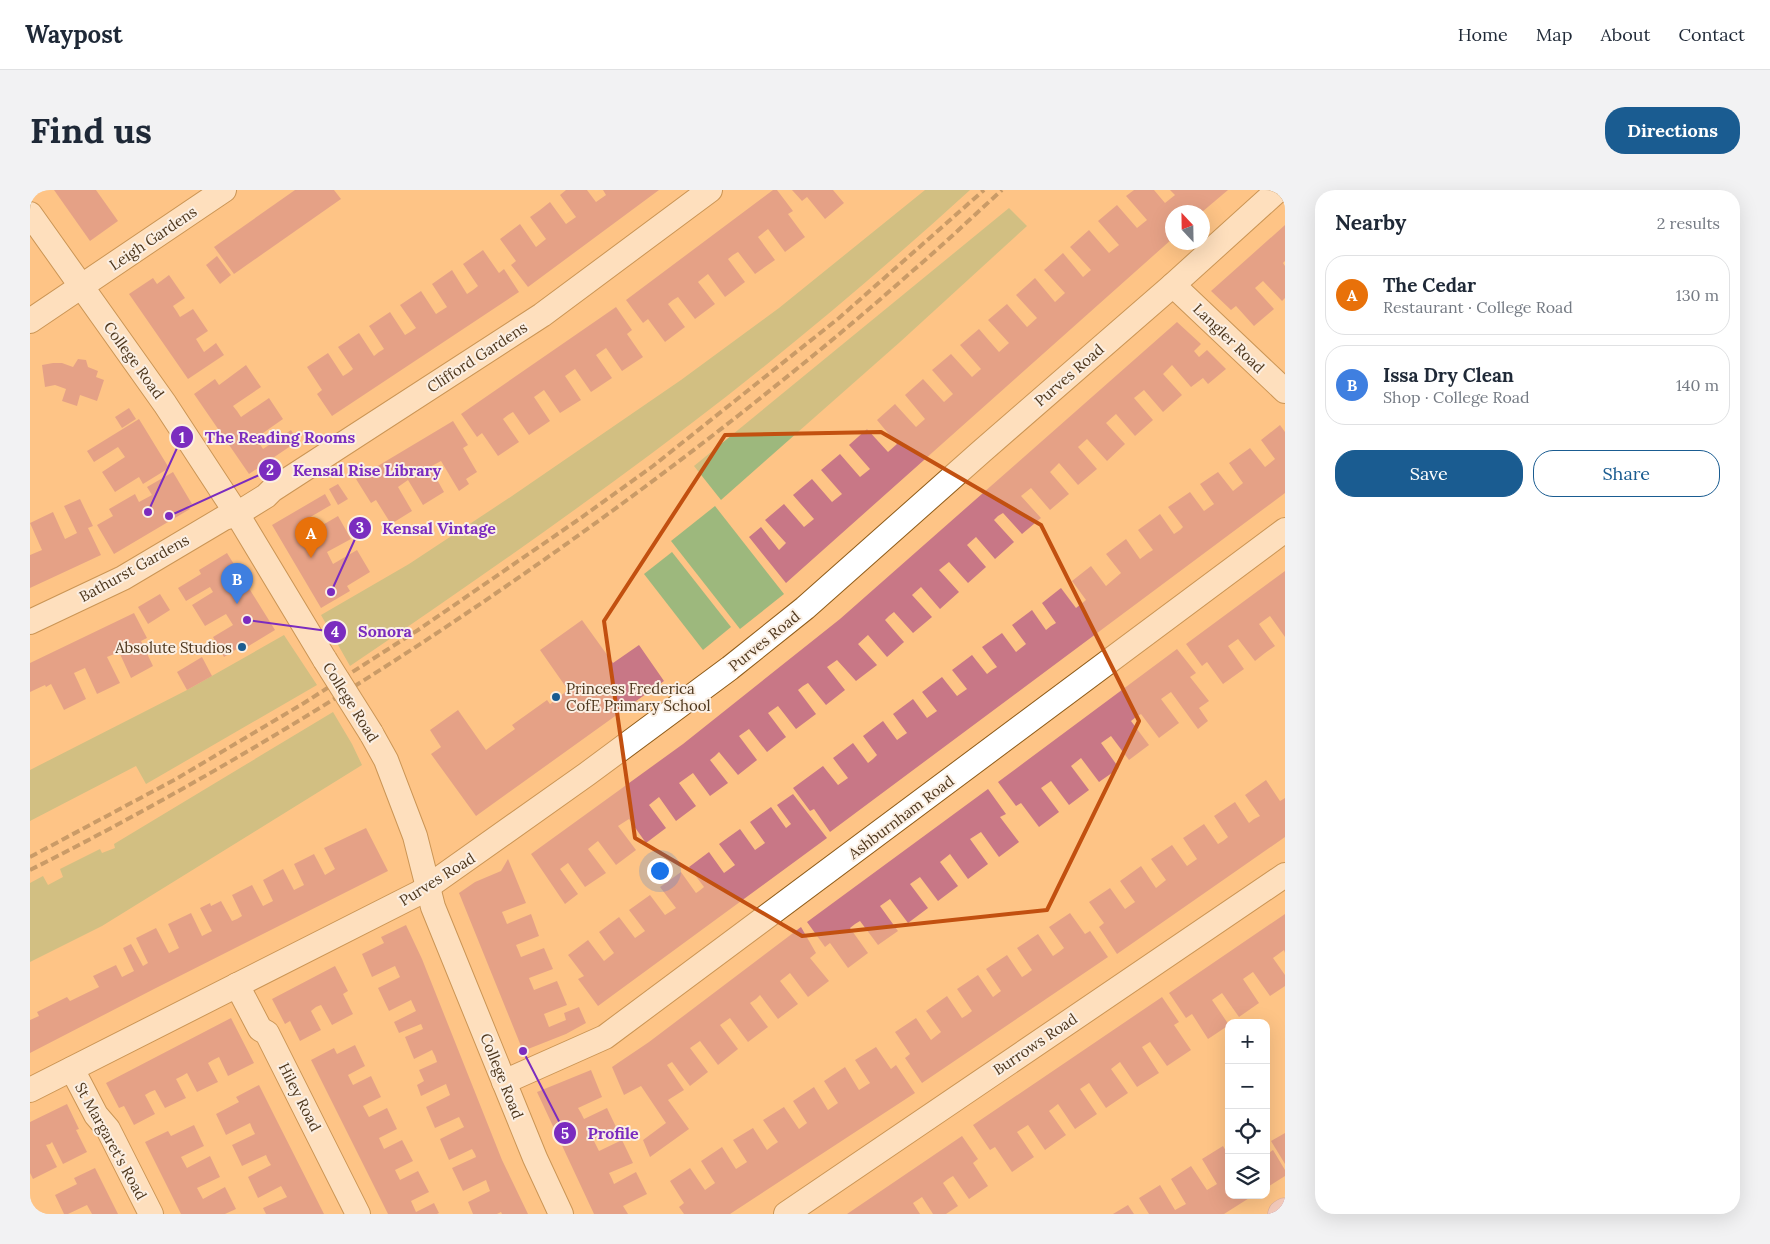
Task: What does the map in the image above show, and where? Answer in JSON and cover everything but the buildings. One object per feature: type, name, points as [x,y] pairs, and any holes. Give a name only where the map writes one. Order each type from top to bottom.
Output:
[{"type":"street","name":"Leigh Gardens","points":[[30,322],[224,190]]},
{"type":"street","name":"Clifford Gardens","points":[[237,514],[542,315],[710,190]]},
{"type":"street","name":"Purves Road","points":[[30,1090],[419,893],[595,769],[730,668],[805,608],[1173,285],[1278,190]]},
{"type":"street","name":"College Road","points":[[30,214],[165,404],[237,514],[386,760],[415,836],[433,907],[535,1158],[561,1214]]},
{"type":"street","name":"Langler Road","points":[[1173,285],[1285,391]]},
{"type":"street","name":"Bathurst Gardens","points":[[30,622],[123,578],[216,522],[237,514]]},
{"type":"street","name":"Ashburnham Road","points":[[504,1082],[605,1037],[1285,530]]},
{"type":"street","name":"Burrows Road","points":[[786,1214],[1285,875]]},
{"type":"street","name":"Hiley Road","points":[[237,985],[260,1030],[267,1033],[358,1214]]},
{"type":"street","name":"St Margaret's Road","points":[[72,1069],[96,1115],[108,1129],[151,1214]]},
{"type":"highlighted area","points":[[881,432],[1041,525],[1139,721],[1047,910],[802,936],[635,838],[604,621],[725,435]]},
{"type":"green space","points":[[925,190],[970,190],[820,321],[727,396],[541,534],[350,666],[321,615],[409,564],[681,380],[779,308]]},
{"type":"green space","points":[[1009,208],[1027,226],[900,342],[721,500],[694,466]]},
{"type":"green space","points":[[715,506],[784,594],[740,629],[671,541]]},
{"type":"green space","points":[[672,552],[731,627],[703,650],[644,574]]},
{"type":"green space","points":[[284,635],[317,685],[146,784],[136,766],[30,821],[30,770],[187,690]]},
{"type":"green space","points":[[333,712],[362,765],[102,926],[30,962],[30,883],[43,876],[48,885],[63,877],[60,869],[100,849],[102,853],[115,848],[114,844]]},
{"type":"railway","points":[[30,857],[176,779],[304,703],[418,630],[575,522],[653,466],[839,318],[984,190]]},
{"type":"railway","points":[[30,870],[123,822],[215,770],[306,716],[484,602],[656,479],[739,415],[803,364],[921,264],[1002,190]]},
{"type":"place","name":"The Reading Rooms","points":[[148,512]]},
{"type":"place","name":"Kensal Rise Library","points":[[169,516]]},
{"type":"place","name":"The Cedar","points":[[311,558]]},
{"type":"place","name":"Kensal Vintage","points":[[331,592]]},
{"type":"place","name":"Issa Dry Clean","points":[[237,604]]},
{"type":"place","name":"Sonora","points":[[247,620]]},
{"type":"place","name":"Absolute Studios","points":[[242,647]]},
{"type":"place","name":"Princess Frederica CofE Primary School","points":[[556,697]]},
{"type":"place","name":"Profile","points":[[523,1051]]}]
